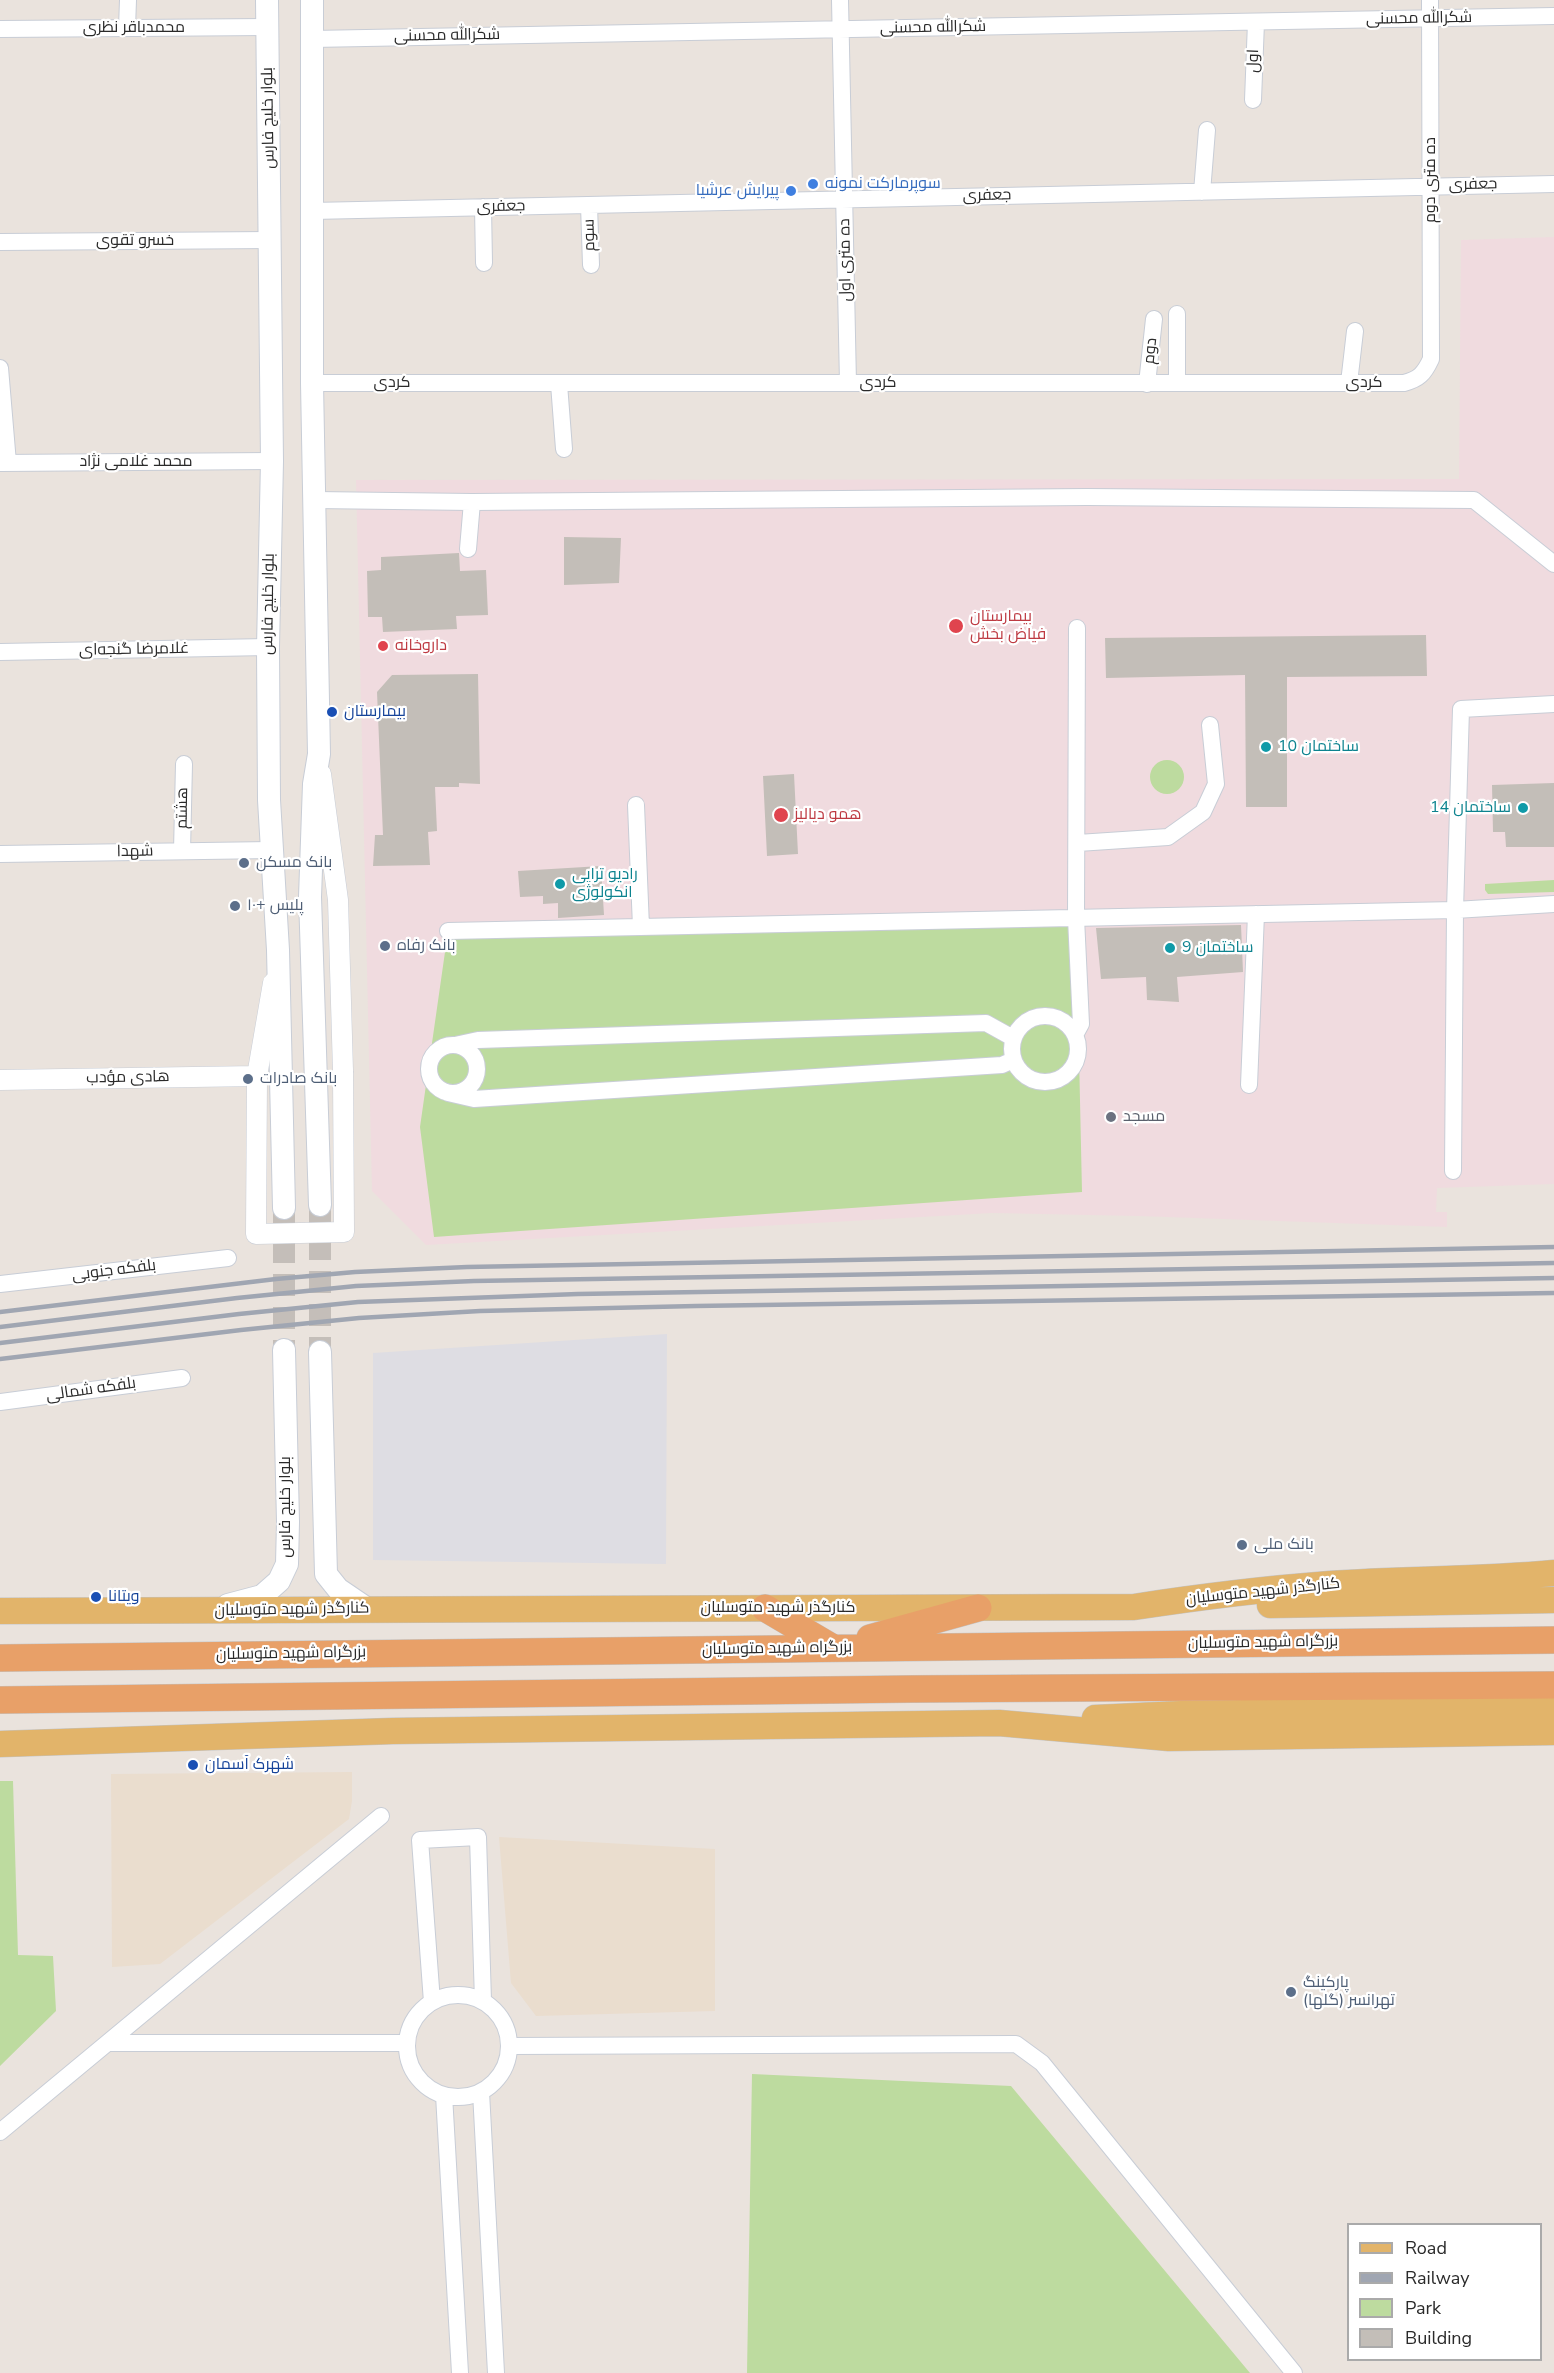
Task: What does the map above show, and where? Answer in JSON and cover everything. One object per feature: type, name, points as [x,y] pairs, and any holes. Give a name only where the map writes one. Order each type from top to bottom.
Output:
[{"type":"highway","points":[[765,1608],[834,1648],[978,1608]]},
{"type":"highway","name":"بزرگراه شهید متوسلیان","points":[[0,1658],[1554,1640]]},
{"type":"highway","points":[[0,1700],[911,1689],[1554,1685]]},
{"type":"main road","name":"بلوار خلیج فارس","points":[[267,0],[272,461],[268,647],[271,850],[278,950],[284,1208]]},
{"type":"main road","points":[[312,0],[312,384],[319,754],[314,784],[310,897],[320,1205]]},
{"type":"main road","name":"بلوار خلیج فارس","points":[[206,1611],[262,1596],[279,1581],[287,1564],[284,1350]]},
{"type":"main road","points":[[320,1352],[326,1574],[338,1589],[366,1608]]},
{"type":"main road","name":"کنارگذر شهید متوسلیان","points":[[0,1611],[1134,1607],[1207,1595],[1332,1584],[1489,1579],[1554,1573]]},
{"type":"main road","points":[[1134,1607],[1554,1600]]},
{"type":"main road","points":[[0,1744],[382,1732],[999,1723],[1181,1714],[1554,1708]]},
{"type":"main road","points":[[999,1723],[1169,1738],[1554,1732]]},
{"type":"street","points":[[127,28],[128,0]]},
{"type":"street","name":"ده متری اول","points":[[840,0],[848,383]]},
{"type":"street","name":"ده متری دوم","points":[[1430,0],[1431,359]]},
{"type":"street","name":"شکرالله محسنی","points":[[312,39],[1554,16]]},
{"type":"street","name":"اول","points":[[1253,100],[1256,22]]},
{"type":"street","name":"محمدباقر نظری","points":[[0,29],[267,27]]},
{"type":"street","points":[[1202,192],[1207,130]]},
{"type":"street","name":"جعفری","points":[[312,211],[1554,184]]},
{"type":"street","name":"سوم","points":[[590,205],[591,265]]},
{"type":"street","points":[[483,207],[484,263]]},
{"type":"street","name":"خسرو تقوی","points":[[0,242],[271,240]]},
{"type":"street","points":[[1177,314],[1177,383]]},
{"type":"street","name":"دوم","points":[[1147,384],[1154,319]]},
{"type":"street","points":[[1349,383],[1355,331]]},
{"type":"street","name":"کردی","points":[[312,384],[1404,383],[1416,380],[1425,373],[1431,359]]},
{"type":"street","points":[[0,368],[4,463]]},
{"type":"street","points":[[559,384],[564,449]]},
{"type":"street","name":"محمد غلامی نژاد","points":[[4,463],[272,461]]},
{"type":"street","points":[[315,500],[472,502],[1075,497],[1474,500],[1554,564]]},
{"type":"street","points":[[468,549],[472,502]]},
{"type":"street","points":[[1076,1035],[1081,1024],[1076,918],[1077,628]]},
{"type":"street","name":"غلامرضا گنجه‌ای","points":[[0,652],[268,647]]},
{"type":"street","points":[[1453,1171],[1455,909],[1461,709],[1554,704]]},
{"type":"street","points":[[1077,843],[1168,837],[1203,812],[1216,784],[1210,725]]},
{"type":"street","points":[[278,950],[257,1077],[256,1234],[344,1232],[343,1071],[338,900],[319,754]]},
{"type":"street","name":"هشتم","points":[[182,851],[184,764]]},
{"type":"street","points":[[636,805],[641,927]]},
{"type":"street","name":"شهدا","points":[[0,854],[271,850]]},
{"type":"street","points":[[448,931],[1257,914],[1554,904]]},
{"type":"street","points":[[1249,1085],[1257,914]]},
{"type":"street","points":[[1048,1015],[1059,1018],[1068,1024],[1076,1035],[1078,1054],[1075,1065],[1059,1079],[1037,1082],[1019,1070],[1013,1060],[1011,1049],[1013,1038],[1018,1028],[1026,1020],[1048,1015]]},
{"type":"street","points":[[1013,1038],[987,1023],[478,1040],[440,1048],[434,1053],[428,1069],[434,1085],[448,1094],[474,1099],[1002,1065],[1013,1060]]},
{"type":"street","points":[[448,1094],[456,1094],[470,1087],[477,1074],[477,1066],[470,1052],[455,1045]]},
{"type":"street","name":"هادی مؤدب","points":[[0,1080],[257,1077]]},
{"type":"street","name":"بلفکه جنوبی","points":[[0,1284],[228,1258]]},
{"type":"street","name":"بلفکه شمالی","points":[[0,1402],[182,1378]]},
{"type":"street","points":[[0,2132],[381,1815]]},
{"type":"street","points":[[432,2002],[420,1840],[478,1838],[483,2001]]},
{"type":"street","points":[[466,1995],[483,2001],[494,2009],[508,2033],[510,2046],[508,2060],[502,2073],[493,2084],[481,2092],[463,2097],[444,2096],[428,2088],[416,2076],[408,2060],[407,2043],[411,2027],[419,2013],[432,2002],[449,1996],[466,1995]]},
{"type":"street","points":[[109,2043],[407,2043]]},
{"type":"street","points":[[510,2046],[1016,2044],[1042,2063],[1294,2373]]},
{"type":"street","points":[[481,2092],[496,2373]]},
{"type":"street","points":[[444,2096],[460,2373]]},
{"type":"shaded area","name":"بیمارستان فیاض بخش","points":[[1554,237],[1554,1184],[1437,1188],[1436,1212],[1447,1212],[1447,1227],[992,1213],[426,1245],[372,1191],[356,480],[1459,479],[1461,240]]},
{"type":"shaded area","points":[[667,1334],[666,1564],[373,1560],[373,1353]]},
{"type":"shaded area","points":[[352,1772],[352,1801],[349,1819],[160,1964],[112,1967],[111,1774]]},
{"type":"shaded area","points":[[499,1837],[715,1849],[715,2011],[536,2016],[511,1983]]},
{"type":"green space","points":[[1167,760],[1179,765],[1184,777],[1179,789],[1167,794],[1155,789],[1150,777],[1155,765]]},
{"type":"green space","points":[[1554,880],[1554,892],[1488,894],[1485,890],[1485,884]]},
{"type":"green space","points":[[1076,918],[1082,1192],[434,1237],[420,1127],[448,931]]},
{"type":"green space","points":[[0,1781],[13,1781],[18,1955],[53,1956],[56,2011],[0,2066]]},
{"type":"green space","points":[[752,2074],[1011,2086],[1250,2373],[747,2373]]},
{"type":"building","points":[[564,537],[621,538],[619,583],[564,585]]},
{"type":"building","points":[[459,553],[460,571],[486,570],[488,615],[456,616],[457,629],[383,632],[382,617],[368,617],[367,571],[381,570],[381,557]]},
{"type":"building","points":[[1426,635],[1427,676],[1287,677],[1287,807],[1246,807],[1245,675],[1106,678],[1105,638]]},
{"type":"building","points":[[478,674],[480,784],[459,783],[459,787],[435,787],[437,831],[428,832],[430,865],[373,866],[375,835],[383,835],[377,692],[392,675]]},
{"type":"building","name":"همو دیالیز","points":[[794,774],[798,854],[767,856],[763,776]]},
{"type":"building","name":"ساختمان 14","points":[[1554,783],[1554,847],[1506,847],[1505,832],[1493,832],[1492,785]]},
{"type":"building","name":"رادیو تراپی انکولوژی","points":[[601,866],[604,915],[558,918],[558,903],[543,904],[543,896],[520,897],[518,871]]},
{"type":"building","name":"ساختمان 9","points":[[1241,925],[1243,972],[1177,977],[1179,1002],[1147,1000],[1146,977],[1101,979],[1096,928]]},
{"type":"tunnel","points":[[320,1205],[320,1352]]},
{"type":"tunnel","points":[[284,1208],[284,1350]]},
{"type":"railway","points":[[0,1312],[276,1279],[355,1272],[467,1267],[1554,1247]]},
{"type":"railway","points":[[0,1327],[356,1286],[474,1281],[1554,1263]]},
{"type":"railway","points":[[0,1343],[358,1302],[578,1294],[1554,1278]]},
{"type":"railway","points":[[0,1359],[359,1318],[480,1311],[1554,1293]]},
{"type":"place","name":"سوپرمارکت نمونه","points":[[813,184]]},
{"type":"place","name":"پیرایش عرشیا","points":[[791,191]]},
{"type":"place","name":"بیمارستان فیاض بخش","points":[[956,626]]},
{"type":"place","name":"داروخانه","points":[[383,646]]},
{"type":"place","name":"بیمارستان","points":[[332,712]]},
{"type":"place","name":"ساختمان 10","points":[[1266,747]]},
{"type":"place","name":"ساختمان 14","points":[[1523,808]]},
{"type":"place","name":"همو دیالیز","points":[[781,815]]},
{"type":"place","name":"بانک مسکن","points":[[244,863]]},
{"type":"place","name":"رادیو تراپی انکولوژی","points":[[560,884]]},
{"type":"place","name":"پلیس +۱۰","points":[[235,906]]},
{"type":"place","name":"بانک رفاه","points":[[385,946]]},
{"type":"place","name":"ساختمان 9","points":[[1170,948]]},
{"type":"place","name":"بانک صادرات","points":[[248,1079]]},
{"type":"place","name":"مسجد","points":[[1111,1117]]},
{"type":"place","name":"بانک ملی","points":[[1242,1545]]},
{"type":"place","name":"ویتانا","points":[[96,1597]]},
{"type":"place","name":"شهرک آسمان","points":[[193,1765]]},
{"type":"place","name":"پارکینگ تهرانسر (گلها)","points":[[1291,1992]]}]
